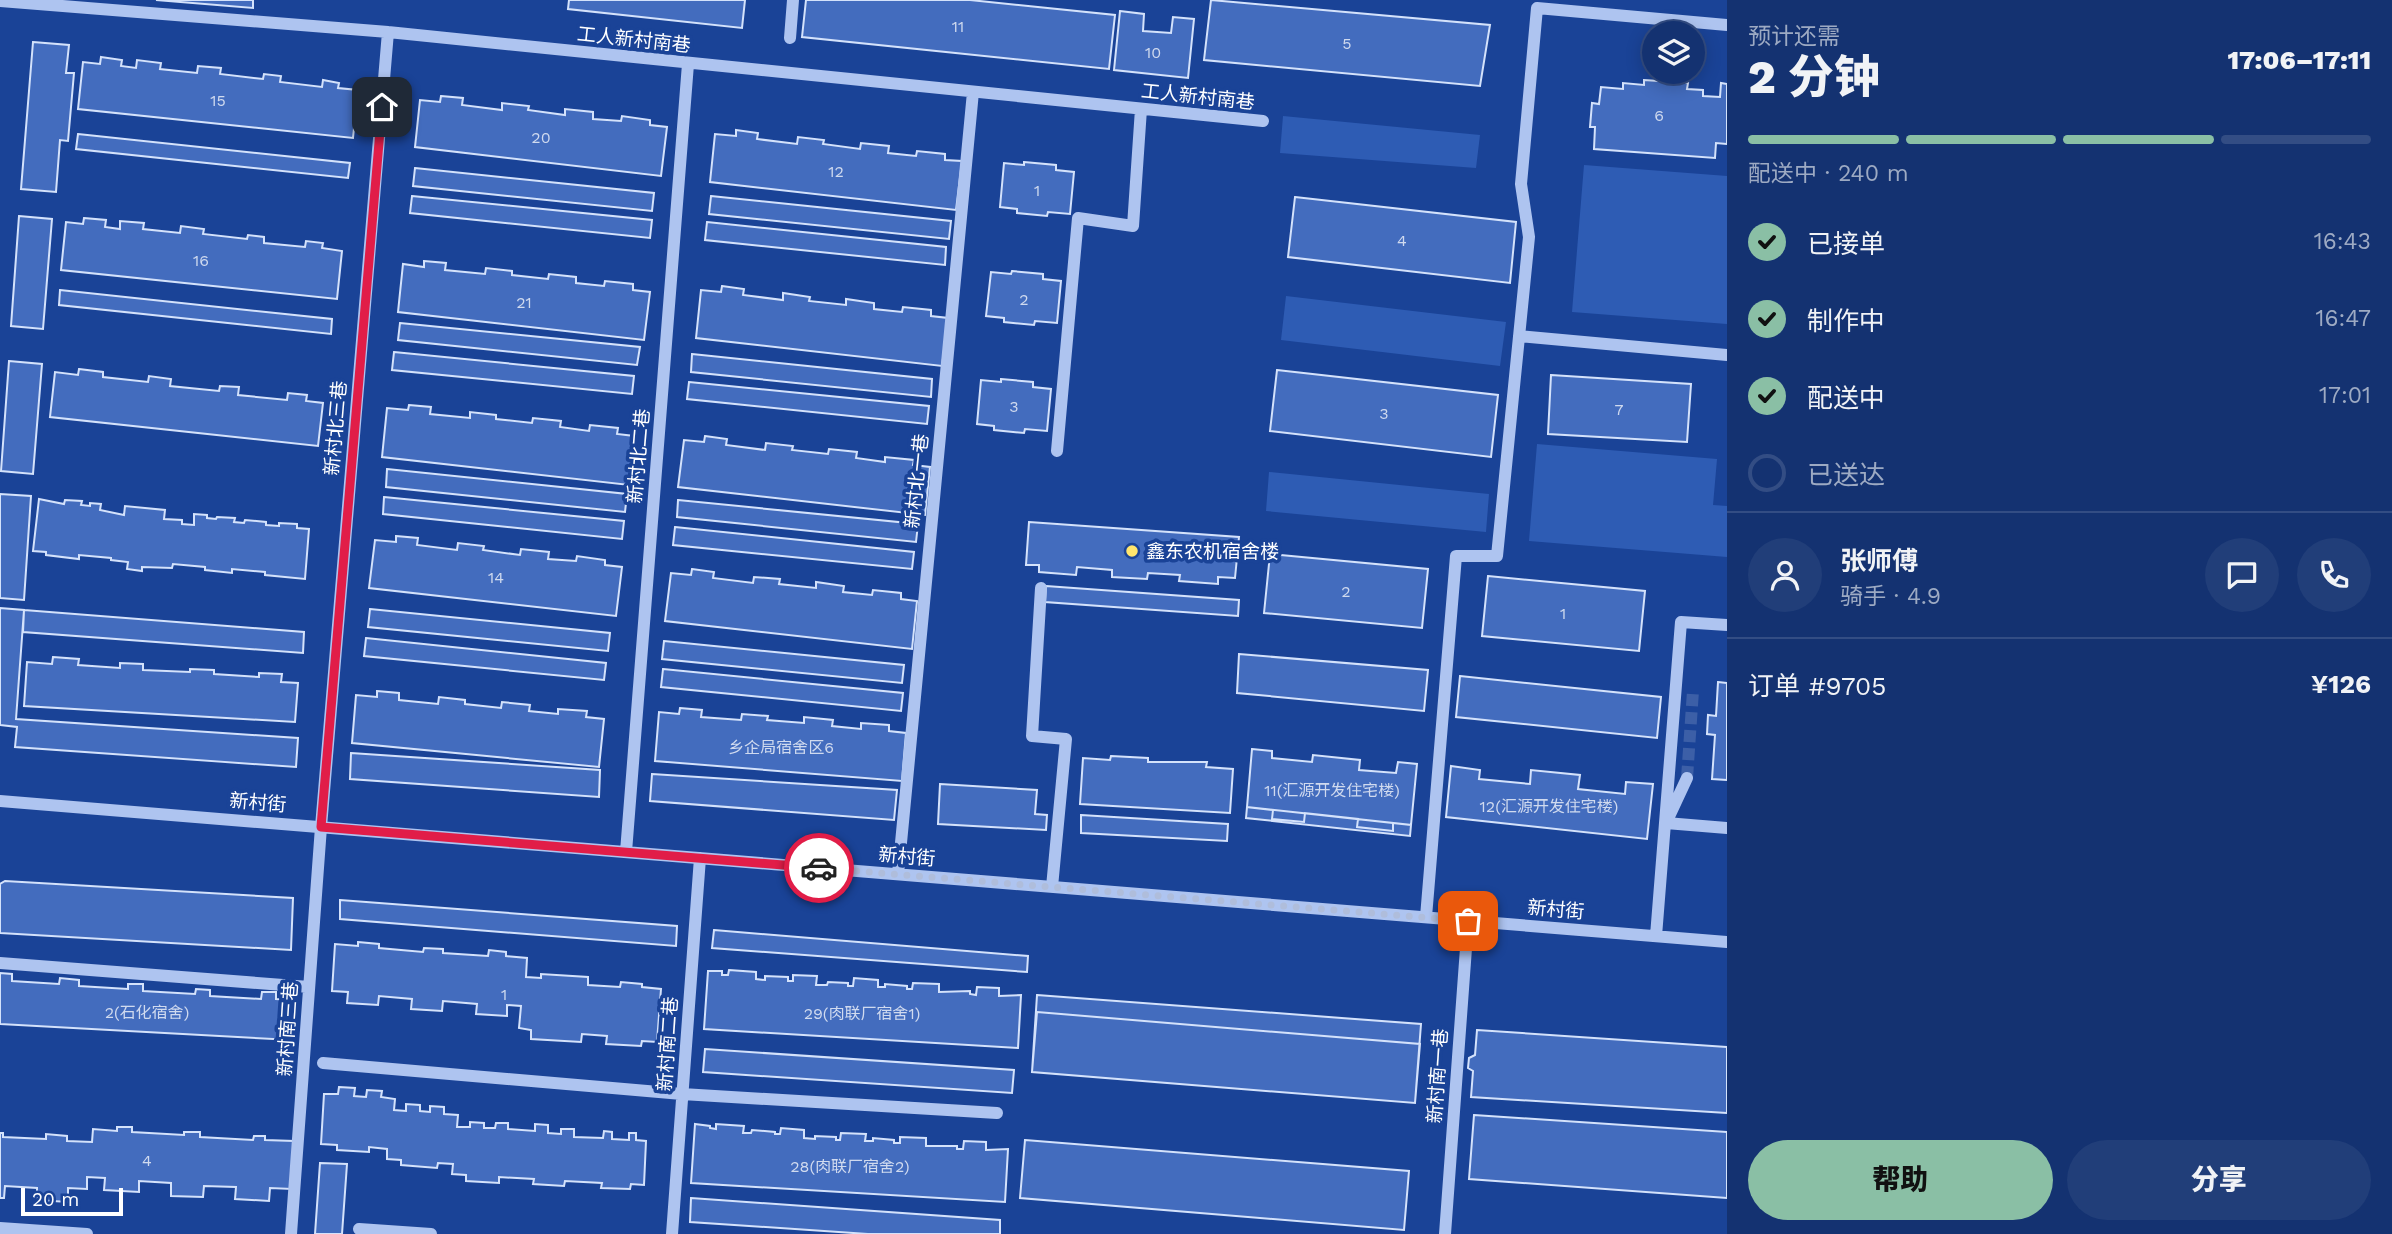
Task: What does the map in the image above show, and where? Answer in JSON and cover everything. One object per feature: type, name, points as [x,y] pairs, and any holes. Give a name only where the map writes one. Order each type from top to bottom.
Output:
[{"type":"street","points":[[790,38],[793,0]]},
{"type":"street","name":"工人新村南巷","points":[[0,1],[388,32],[1263,121]]},
{"type":"street","points":[[1426,917],[1457,556],[1497,556],[1529,237],[1521,184],[1537,8],[1727,25]]},
{"type":"street","name":"新村北三巷","points":[[321,827],[388,32]]},
{"type":"street","name":"新村北二巷","points":[[626,852],[688,64]]},
{"type":"street","name":"新村北一巷","points":[[898,874],[973,92]]},
{"type":"street","points":[[1057,451],[1078,218],[1133,226],[1141,109]]},
{"type":"street","points":[[1519,336],[1727,355]]},
{"type":"street","points":[[1041,588],[1032,736],[1066,739],[1052,887]]},
{"type":"street","points":[[1656,936],[1681,622],[1727,625]]},
{"type":"street","points":[[1666,823],[1687,778]]},
{"type":"street","name":"新村街","points":[[0,801],[1727,942]]},
{"type":"street","points":[[1666,823],[1727,828]]},
{"type":"street","name":"新村南三巷","points":[[291,1234],[321,827]]},
{"type":"street","name":"新村南二巷","points":[[672,1234],[700,858]]},
{"type":"street","name":"新村南一巷","points":[[1445,1234],[1468,921]]},
{"type":"street","points":[[0,963],[309,988]]},
{"type":"street","points":[[323,1063],[682,1094],[997,1113]]},
{"type":"street","points":[[0,1228],[87,1234]]},
{"type":"street","points":[[359,1229],[430,1234]]},
{"type":"shaded area","points":[[1283,116],[1480,135],[1476,168],[1280,153]]},
{"type":"shaded area","points":[[1584,165],[1727,176],[1727,324],[1572,312]]},
{"type":"shaded area","points":[[1286,296],[1506,322],[1500,366],[1281,340]]},
{"type":"shaded area","points":[[1537,444],[1717,459],[1713,505],[1727,506],[1727,557],[1529,541]]},
{"type":"shaded area","points":[[1269,472],[1489,494],[1486,532],[1266,511]]},
{"type":"building","points":[[156,0],[253,0],[253,8]]},
{"type":"building","points":[[569,0],[745,0],[742,28],[568,9]]},
{"type":"building","points":[[806,0],[970,0],[1115,15],[1109,69],[802,37]]},
{"type":"building","points":[[1211,0],[1490,25],[1480,86],[1204,60]]},
{"type":"building","points":[[1120,11],[1144,14],[1143,31],[1171,33],[1173,17],[1194,19],[1188,78],[1114,70]]},
{"type":"building","points":[[33,42],[69,45],[66,73],[74,73],[68,141],[60,140],[56,192],[21,189]]},
{"type":"building","points":[[101,57],[122,60],[121,66],[136,68],[137,60],[161,63],[160,69],[197,73],[198,66],[221,68],[220,74],[263,79],[264,74],[281,76],[280,82],[322,87],[323,80],[339,83],[338,88],[358,90],[353,138],[78,109],[83,62],[100,64]]},
{"type":"building","points":[[1623,83],[1688,84],[1687,89],[1703,90],[1703,96],[1720,97],[1721,83],[1727,84],[1727,144],[1716,143],[1715,158],[1594,149],[1595,127],[1590,127],[1592,103],[1599,104],[1601,87],[1623,89]]},
{"type":"building","points":[[441,96],[463,98],[462,105],[502,110],[502,103],[529,106],[528,110],[565,115],[565,109],[593,112],[593,119],[621,121],[622,116],[650,120],[650,125],[667,127],[661,176],[415,147],[420,100],[440,102]]},
{"type":"building","points":[[736,130],[758,133],[757,139],[797,144],[798,137],[824,140],[823,144],[860,149],[861,143],[889,146],[888,153],[916,156],[917,151],[945,154],[945,160],[962,161],[956,210],[710,182],[715,134],[736,136]]},
{"type":"building","points":[[78,134],[350,163],[348,178],[76,149]]},
{"type":"building","points":[[1024,162],[1056,165],[1056,170],[1074,172],[1070,214],[1048,212],[1047,216],[1017,213],[1017,209],[1000,207],[1004,163],[1024,165]]},
{"type":"building","points":[[415,168],[654,193],[652,211],[413,186]]},
{"type":"building","points":[[412,196],[652,220],[650,238],[410,213]]},
{"type":"building","points":[[711,196],[951,221],[949,239],[709,214]]},
{"type":"building","points":[[1295,197],[1516,222],[1510,283],[1288,257]]},
{"type":"building","points":[[19,216],[52,219],[43,329],[11,326]]},
{"type":"building","points":[[84,218],[106,220],[105,227],[120,229],[120,221],[144,223],[143,229],[180,233],[181,226],[204,229],[203,234],[247,239],[248,235],[264,237],[264,243],[305,247],[306,241],[323,243],[322,248],[342,251],[337,299],[61,270],[66,222],[83,224]]},
{"type":"building","points":[[707,222],[946,247],[945,265],[705,240]]},
{"type":"building","points":[[424,261],[446,263],[445,270],[485,274],[486,268],[512,271],[512,275],[548,279],[549,274],[576,277],[576,283],[604,286],[605,281],[633,284],[633,290],[650,292],[644,340],[398,312],[403,264],[424,267]]},
{"type":"building","points":[[1012,271],[1043,274],[1043,279],[1061,281],[1057,323],[1035,321],[1034,325],[1004,322],[1004,318],[986,316],[991,272],[1011,274]]},
{"type":"building","points":[[722,286],[744,289],[743,295],[783,300],[783,293],[810,297],[809,301],[846,305],[846,299],[874,303],[874,309],[902,312],[903,307],[931,310],[931,316],[948,318],[942,366],[696,338],[701,290],[721,292]]},
{"type":"building","points":[[60,290],[332,319],[331,334],[59,305]]},
{"type":"building","points":[[400,323],[640,347],[637,365],[398,340]]},
{"type":"building","points":[[394,352],[634,376],[632,394],[392,370]]},
{"type":"building","points":[[692,354],[932,379],[931,397],[691,372]]},
{"type":"building","points":[[9,361],[42,364],[33,474],[1,471]]},
{"type":"building","points":[[79,369],[103,372],[103,377],[148,382],[149,376],[171,379],[170,386],[219,391],[220,386],[239,387],[238,395],[287,400],[288,393],[307,395],[306,401],[323,403],[318,446],[50,417],[55,372],[78,375]]},
{"type":"building","points":[[1277,370],[1498,395],[1491,457],[1270,431]]},
{"type":"building","points":[[1551,375],[1691,384],[1687,442],[1548,434]]},
{"type":"building","points":[[1001,379],[1033,382],[1033,387],[1051,389],[1047,431],[1025,429],[1024,433],[994,430],[994,426],[977,424],[981,380],[1001,382]]},
{"type":"building","points":[[689,382],[929,406],[927,424],[687,399]]},
{"type":"building","points":[[409,405],[431,407],[430,414],[470,418],[470,412],[496,415],[496,419],[532,423],[533,418],[561,421],[560,427],[589,431],[590,425],[618,428],[617,434],[634,436],[629,485],[382,457],[387,408],[408,410]]},
{"type":"building","points":[[705,436],[727,439],[726,445],[765,450],[766,443],[793,446],[792,450],[828,454],[829,449],[857,452],[856,458],[885,462],[885,457],[914,460],[913,465],[930,467],[925,515],[678,487],[684,440],[704,442]]},
{"type":"building","points":[[387,469],[627,494],[625,512],[386,487]]},
{"type":"building","points":[[0,494],[31,496],[24,600],[0,598]]},
{"type":"building","points":[[384,497],[624,521],[622,539],[383,514]]},
{"type":"building","points":[[39,499],[64,504],[65,500],[82,501],[81,505],[90,506],[90,503],[101,504],[100,510],[124,515],[125,506],[165,510],[164,519],[182,520],[182,524],[194,525],[194,514],[216,519],[235,518],[234,522],[244,523],[245,520],[279,526],[279,523],[297,524],[297,528],[309,529],[305,579],[265,575],[265,572],[232,569],[232,573],[173,564],[172,568],[142,567],[142,571],[127,569],[128,562],[111,558],[79,555],[79,559],[46,555],[46,552],[33,551]]},
{"type":"building","points":[[678,500],[918,524],[916,542],[677,517]]},
{"type":"building","name":"鑫东农机宿舍楼","points":[[1029,522],[1239,537],[1235,578],[1218,577],[1218,584],[1179,581],[1180,575],[1148,573],[1147,579],[1112,577],[1112,570],[1077,567],[1076,575],[1039,572],[1039,565],[1026,565]]},
{"type":"building","points":[[675,527],[914,552],[912,569],[673,545]]},
{"type":"building","points":[[396,536],[418,538],[417,545],[457,550],[458,543],[484,546],[483,550],[520,555],[521,549],[549,552],[548,559],[576,561],[577,556],[605,560],[605,565],[622,567],[616,616],[369,588],[375,540],[396,542]]},
{"type":"building","points":[[1270,554],[1428,569],[1422,628],[1264,613]]},
{"type":"building","points":[[692,569],[714,572],[713,578],[753,583],[754,577],[780,579],[779,584],[816,588],[816,582],[844,586],[843,592],[872,595],[873,590],[901,593],[901,599],[917,601],[912,649],[665,621],[671,573],[691,575]]},
{"type":"building","points":[[1488,576],[1645,591],[1639,651],[1482,636]]},
{"type":"building","points":[[1046,586],[1239,600],[1238,616],[1045,602]]},
{"type":"building","points":[[0,608],[24,610],[16,719],[298,738],[296,767],[15,747],[17,727],[0,725]]},
{"type":"building","points":[[370,609],[610,633],[608,651],[368,627]]},
{"type":"building","points":[[24,610],[304,632],[303,653],[23,632]]},
{"type":"building","points":[[366,638],[606,663],[604,680],[364,656]]},
{"type":"building","points":[[664,641],[904,665],[902,683],[662,659]]},
{"type":"building","points":[[1239,654],[1428,670],[1424,711],[1237,693]]},
{"type":"building","points":[[53,657],[79,659],[78,665],[120,668],[120,663],[143,664],[143,670],[214,670],[214,674],[259,677],[259,673],[282,674],[281,682],[298,683],[295,722],[24,706],[27,662],[52,664]]},
{"type":"building","points":[[663,669],[903,693],[901,711],[661,687]]},
{"type":"building","points":[[1460,676],[1661,697],[1657,738],[1456,717]]},
{"type":"building","points":[[1718,682],[1727,683],[1727,780],[1712,779],[1715,735],[1707,734],[1708,715],[1716,716]]},
{"type":"building","points":[[377,691],[399,693],[399,700],[438,704],[439,697],[465,700],[465,704],[501,708],[502,702],[530,705],[529,711],[558,714],[558,709],[587,711],[586,717],[604,719],[599,767],[352,743],[356,695],[377,697]]},
{"type":"building","points":[[680,708],[702,710],[701,717],[741,720],[742,714],[768,716],[767,720],[804,723],[804,717],[833,720],[832,726],[861,729],[861,723],[889,725],[889,731],[906,733],[902,781],[655,761],[659,712],[679,714]]},
{"type":"building","points":[[1252,749],[1272,751],[1272,758],[1312,762],[1313,755],[1360,760],[1359,770],[1396,773],[1398,762],[1417,764],[1411,825],[1393,823],[1393,831],[1357,827],[1358,819],[1305,813],[1304,822],[1272,819],[1273,810],[1247,807]]},
{"type":"building","points":[[351,753],[600,770],[599,797],[350,779]]},
{"type":"building","points":[[1111,756],[1148,758],[1148,762],[1207,762],[1206,767],[1233,769],[1230,813],[1080,804],[1083,758],[1110,760]]},
{"type":"building","points":[[1451,766],[1480,770],[1479,779],[1530,784],[1531,770],[1580,775],[1578,789],[1625,794],[1626,782],[1653,784],[1647,839],[1446,817]]},
{"type":"building","points":[[652,774],[897,790],[894,820],[650,801]]},
{"type":"building","points":[[940,784],[1037,790],[1035,814],[1047,815],[1046,830],[938,824]]},
{"type":"building","points":[[1247,807],[1411,825],[1410,836],[1246,818]]},
{"type":"building","points":[[1081,815],[1228,824],[1227,841],[1081,833]]},
{"type":"building","points":[[5,881],[293,898],[291,950],[0,933],[0,884]]},
{"type":"building","points":[[340,900],[677,926],[676,946],[340,919]]},
{"type":"building","points":[[714,930],[1028,956],[1027,972],[712,948]]},
{"type":"building","points":[[358,942],[379,944],[379,948],[423,952],[424,948],[443,949],[443,953],[488,956],[489,950],[506,952],[506,956],[527,958],[526,977],[541,978],[541,974],[588,977],[588,985],[620,987],[621,982],[661,989],[657,1042],[642,1041],[641,1046],[606,1044],[607,1036],[582,1034],[581,1042],[531,1039],[531,1030],[519,1028],[521,1006],[507,1005],[507,1016],[476,1014],[477,1004],[443,1001],[442,1011],[411,1009],[412,999],[379,996],[378,1005],[347,1003],[348,992],[332,991],[335,944],[358,946]]},
{"type":"building","points":[[729,970],[756,972],[756,979],[765,980],[765,976],[788,977],[788,981],[793,981],[793,975],[817,976],[816,985],[827,985],[828,982],[848,983],[848,986],[853,986],[854,978],[878,980],[878,987],[885,987],[885,984],[912,989],[913,983],[939,984],[939,992],[970,991],[970,994],[976,995],[977,987],[999,988],[999,996],[1021,995],[1018,1048],[704,1029],[708,971],[722,971],[722,975],[728,975]]},
{"type":"building","points":[[0,973],[12,974],[12,981],[59,984],[60,978],[79,980],[79,986],[128,989],[128,984],[143,984],[143,991],[195,994],[196,989],[210,990],[210,996],[261,999],[262,992],[276,992],[276,999],[295,1000],[292,1040],[0,1024]]},
{"type":"building","points":[[1037,995],[1421,1024],[1415,1103],[1032,1072]]},
{"type":"building","points":[[1037,1012],[1420,1044],[1415,1103],[1032,1072]]},
{"type":"building","points":[[1477,1030],[1727,1047],[1727,1113],[1471,1097],[1473,1071],[1468,1068],[1469,1058],[1475,1055]]},
{"type":"building","points":[[705,1049],[1014,1070],[1012,1093],[703,1072]]},
{"type":"building","points":[[339,1087],[355,1088],[354,1096],[366,1097],[367,1090],[382,1091],[381,1097],[395,1099],[394,1110],[406,1111],[406,1104],[420,1105],[420,1111],[430,1112],[430,1106],[444,1107],[444,1114],[458,1115],[457,1127],[470,1127],[470,1122],[484,1123],[484,1128],[495,1128],[496,1123],[508,1123],[508,1129],[535,1131],[535,1124],[548,1125],[548,1133],[561,1134],[561,1129],[574,1129],[574,1137],[603,1138],[604,1131],[612,1132],[612,1139],[629,1140],[629,1133],[636,1133],[636,1140],[646,1141],[644,1185],[631,1184],[630,1189],[601,1188],[602,1183],[565,1181],[564,1186],[533,1184],[534,1179],[499,1177],[499,1183],[466,1181],[466,1175],[452,1174],[453,1164],[438,1163],[437,1168],[401,1165],[401,1160],[387,1159],[387,1149],[369,1147],[369,1152],[337,1150],[337,1145],[321,1144],[324,1094],[338,1094]]},
{"type":"building","points":[[1474,1115],[1727,1132],[1727,1198],[1469,1179]]},
{"type":"building","points":[[695,1124],[716,1129],[716,1124],[744,1126],[743,1133],[751,1133],[752,1130],[780,1134],[781,1128],[804,1130],[804,1138],[815,1139],[815,1136],[836,1137],[836,1140],[840,1140],[841,1133],[866,1134],[865,1141],[873,1141],[873,1138],[894,1140],[894,1143],[900,1143],[900,1137],[926,1138],[926,1146],[957,1146],[957,1149],[963,1149],[964,1141],[986,1142],[986,1150],[1008,1149],[1005,1202],[691,1183]]},
{"type":"building","points":[[117,1127],[132,1127],[132,1132],[184,1135],[184,1132],[200,1132],[200,1137],[253,1140],[254,1136],[265,1136],[265,1140],[294,1141],[292,1189],[270,1188],[269,1201],[235,1199],[236,1187],[204,1186],[203,1197],[171,1196],[171,1183],[139,1181],[139,1192],[104,1190],[105,1178],[87,1177],[87,1189],[68,1188],[68,1202],[37,1200],[37,1188],[5,1186],[4,1198],[0,1198],[0,1133],[3,1133],[3,1137],[46,1139],[46,1134],[67,1136],[67,1141],[92,1142],[93,1129],[117,1131]]},
{"type":"building","points":[[1025,1140],[1409,1171],[1404,1230],[1020,1198]]},
{"type":"building","points":[[320,1163],[347,1164],[342,1234],[315,1234]]},
{"type":"building","points":[[691,1198],[1000,1220],[1000,1234],[868,1234],[690,1222]]},
{"type":"tunnel","points":[[1687,778],[1693,691]]},
{"type":"way so far","points":[[819,868],[1468,921]]},
{"type":"place","name":"鑫东农机宿舍楼","points":[[1132,551]]},
{"type":"route","points":[[382,107],[321,827],[819,868]]}]
